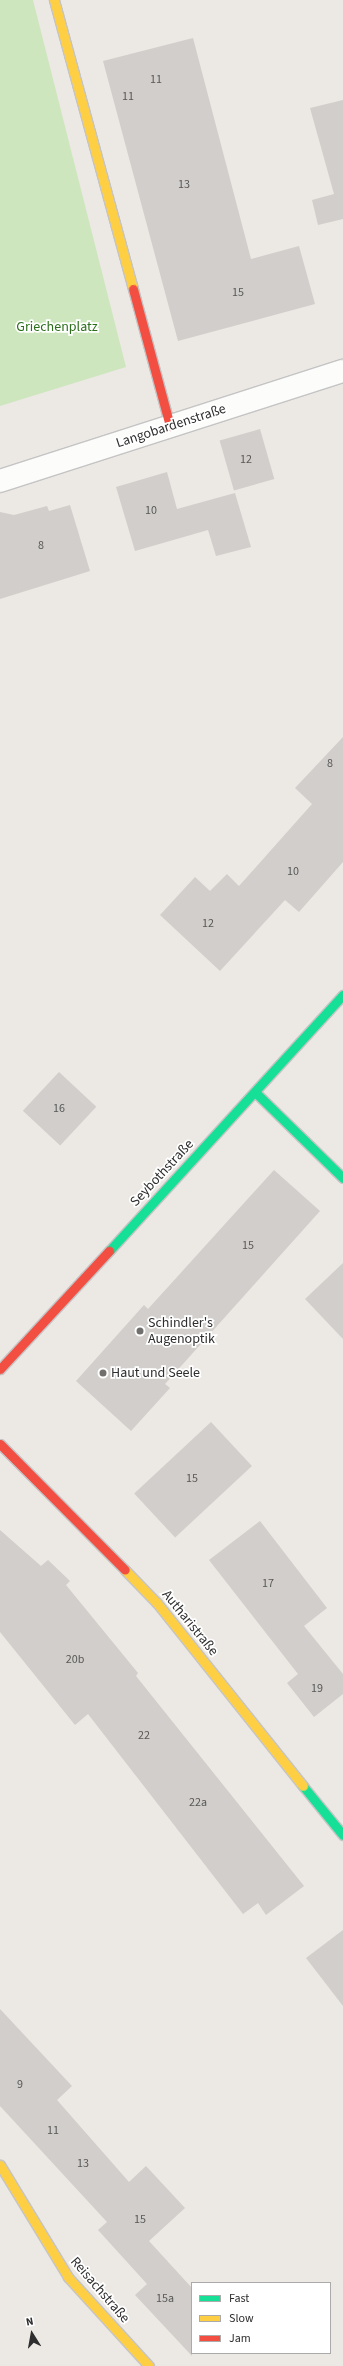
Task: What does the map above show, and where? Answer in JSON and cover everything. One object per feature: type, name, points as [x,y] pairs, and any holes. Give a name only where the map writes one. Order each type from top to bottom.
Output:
[{"type":"street","points":[[54,0],[170,426]]},
{"type":"street","name":"Langobardenstraße","points":[[0,481],[343,371]]},
{"type":"street","name":"Seybothstraße","points":[[0,1369],[343,995]]},
{"type":"street","points":[[255,1092],[343,1178]]},
{"type":"street","name":"Autharistraße","points":[[0,1444],[157,1603],[343,1836]]},
{"type":"street","name":"Reisachstraße","points":[[0,2165],[68,2277],[150,2366]]},
{"type":"green space","name":"Griechenplatz","points":[[0,0],[33,0],[126,367],[0,406]]},
{"type":"building","points":[[193,38],[251,259],[299,246],[315,304],[178,341],[103,61]]},
{"type":"building","points":[[343,100],[343,219],[318,225],[312,200],[334,194],[310,108]]},
{"type":"building","points":[[260,429],[274,479],[234,491],[220,441]]},
{"type":"building","points":[[167,472],[177,509],[235,493],[251,547],[216,556],[208,530],[135,551],[116,487]]},
{"type":"building","points":[[70,505],[90,571],[0,599],[0,512],[14,515],[47,506],[49,511]]},
{"type":"building","points":[[343,737],[343,862],[299,912],[285,900],[220,971],[160,915],[195,877],[210,891],[227,874],[239,886],[312,804],[295,788]]},
{"type":"building","points":[[59,1072],[96,1107],[60,1146],[23,1111]]},
{"type":"building","points":[[274,1170],[320,1211],[165,1384],[170,1388],[131,1431],[76,1381],[144,1305],[148,1309]]},
{"type":"building","points":[[343,1263],[343,1339],[305,1299]]},
{"type":"building","points":[[211,1422],[252,1466],[175,1537],[134,1494]]},
{"type":"building","points":[[260,1521],[327,1608],[304,1626],[343,1674],[343,1694],[314,1717],[287,1683],[298,1674],[209,1560]]},
{"type":"building","points":[[0,1530],[41,1566],[48,1560],[70,1581],[66,1585],[138,1673],[136,1676],[304,1886],[266,1915],[258,1903],[243,1914],[88,1714],[75,1725],[0,1632]]},
{"type":"building","points":[[343,1930],[343,2006],[306,1958]]},
{"type":"building","points":[[0,2009],[72,2086],[57,2100],[129,2182],[146,2166],[185,2208],[149,2241],[191,2287],[192,2356],[135,2295],[147,2284],[98,2230],[107,2222],[0,2106]]},
{"type":"traffic: fast","points":[[109,1251],[343,995]]},
{"type":"traffic: fast","points":[[255,1092],[343,1178]]},
{"type":"traffic: fast","points":[[303,1786],[343,1835]]},
{"type":"traffic: slow","points":[[54,0],[133,289]]},
{"type":"traffic: slow","points":[[125,1570],[157,1603],[303,1786]]},
{"type":"traffic: slow","points":[[0,2165],[68,2277],[149,2366]]},
{"type":"traffic: jam","points":[[133,289],[170,426]]},
{"type":"traffic: jam","points":[[0,1369],[109,1251]]},
{"type":"traffic: jam","points":[[0,1444],[125,1570]]},
{"type":"place","name":"Schindler's Augenoptik","points":[[140,1331]]},
{"type":"place","name":"Haut und Seele","points":[[103,1373]]}]
